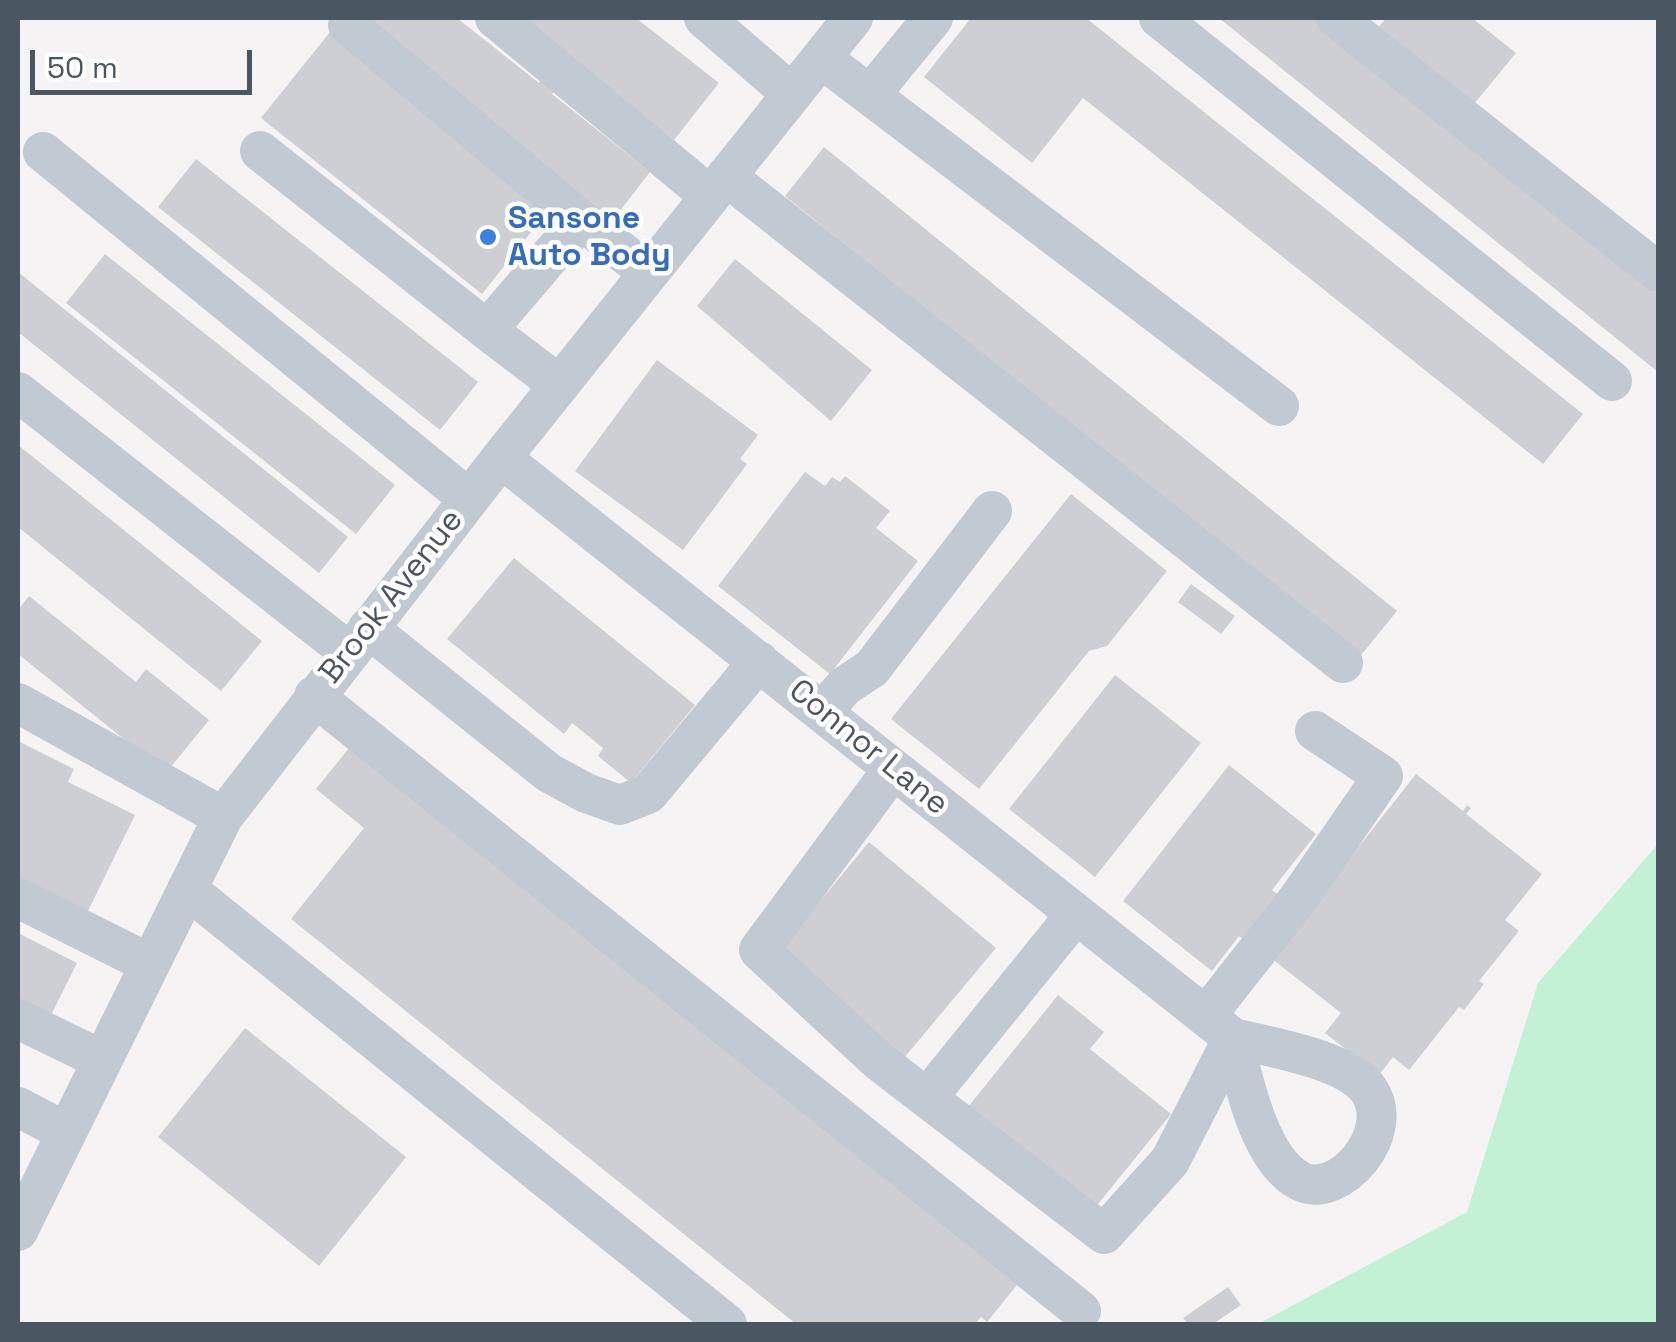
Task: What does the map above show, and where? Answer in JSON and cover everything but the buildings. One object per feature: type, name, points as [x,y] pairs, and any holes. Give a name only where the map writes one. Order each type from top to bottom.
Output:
[{"type":"street","points":[[495,18],[1343,663]]},
{"type":"street","points":[[704,18],[792,94]]},
{"type":"street","name":"Brook Avenue","points":[[19,1225],[223,816],[501,458],[852,18]]},
{"type":"street","points":[[870,95],[933,18]]},
{"type":"street","points":[[1159,18],[1612,381]]},
{"type":"street","points":[[1336,18],[1658,272]]},
{"type":"street","points":[[348,26],[648,273]]},
{"type":"street","points":[[820,58],[1279,406]]},
{"type":"street","points":[[260,151],[559,386]]},
{"type":"street","points":[[43,152],[469,500]]},
{"type":"street","points":[[487,330],[581,220]]},
{"type":"street","points":[[18,392],[359,640],[549,772],[620,805],[648,794],[759,661]]},
{"type":"street","name":"Connor Lane","points":[[501,458],[1220,1027]]},
{"type":"street","points":[[822,712],[845,686],[872,668],[992,511]]},
{"type":"street","points":[[314,696],[1081,1311]]},
{"type":"street","points":[[18,703],[223,816]]},
{"type":"street","points":[[894,769],[758,950],[880,1062],[1104,1234],[1170,1161],[1220,1027],[1298,899],[1382,776],[1315,730]]},
{"type":"street","points":[[187,889],[727,1324]]},
{"type":"street","points":[[18,898],[150,964]]},
{"type":"street","points":[[927,1098],[1076,914]]},
{"type":"street","points":[[18,1018],[102,1060]]},
{"type":"street","points":[[18,1107],[66,1132]]},
{"type":"green space","points":[[1658,844],[1658,1324],[1258,1324],[1467,1212],[1538,983]]},
{"type":"place","name":"Sansone Auto Body","points":[[488,237]]}]
